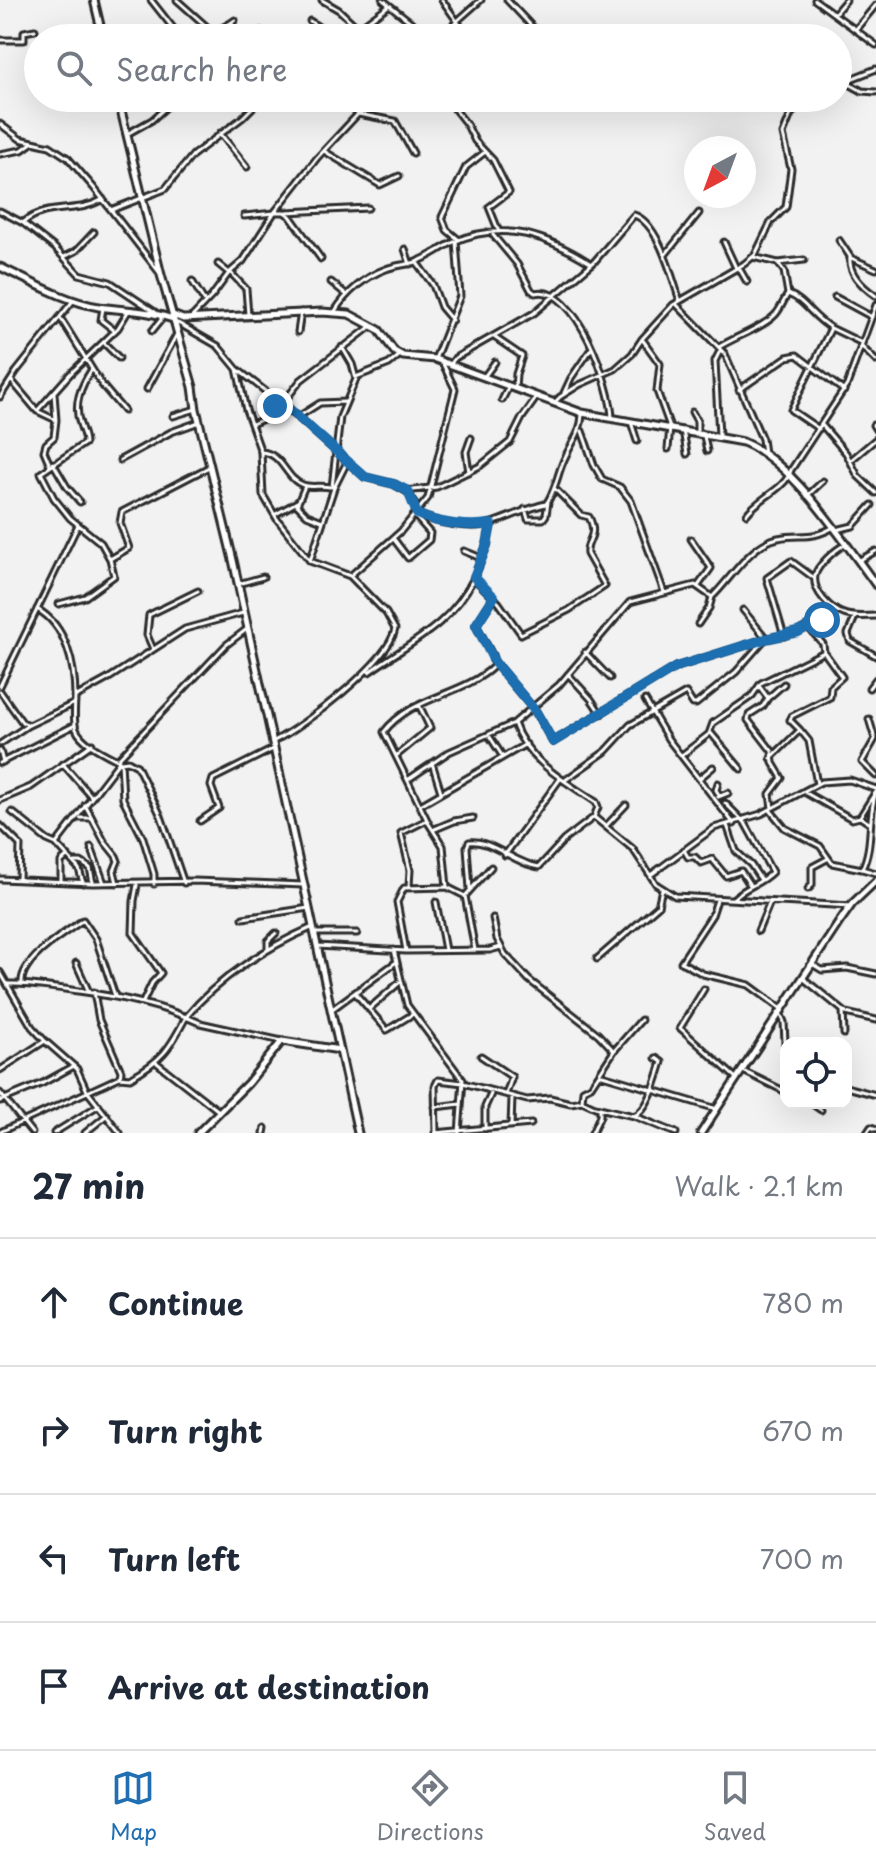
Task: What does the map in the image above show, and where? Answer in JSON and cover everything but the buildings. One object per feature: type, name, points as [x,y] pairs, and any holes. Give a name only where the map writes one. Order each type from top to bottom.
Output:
[{"type":"main road","points":[[94,0],[100,24]]},
{"type":"main road","points":[[122,112],[161,275],[178,319],[177,334],[193,387],[238,584],[358,1133]]},
{"type":"main road","points":[[0,267],[73,301],[178,319],[301,312],[349,314],[372,325],[400,355],[438,360],[582,413],[743,442],[764,453],[788,473],[876,585]]},
{"type":"main road","points":[[701,1133],[851,906],[876,881]]},
{"type":"main road","points":[[198,1133],[282,1041],[340,1050]]},
{"type":"street","points":[[151,0],[170,24]]},
{"type":"street","points":[[177,0],[204,24]]},
{"type":"street","points":[[322,0],[354,24]]},
{"type":"street","points":[[383,0],[412,24]]},
{"type":"street","points":[[442,0],[457,24],[481,0]]},
{"type":"street","points":[[507,0],[530,24]]},
{"type":"street","points":[[815,0],[849,24]]},
{"type":"street","points":[[834,14],[846,0]]},
{"type":"street","points":[[856,29],[876,5]]},
{"type":"street","points":[[361,24],[388,6]]},
{"type":"street","points":[[229,24],[235,20]]},
{"type":"street","points":[[310,21],[314,24]]},
{"type":"street","points":[[852,26],[876,45]]},
{"type":"street","points":[[0,40],[24,40]]},
{"type":"street","points":[[852,78],[876,69]]},
{"type":"street","points":[[852,85],[862,91],[876,92]]},
{"type":"street","points":[[127,134],[161,112]]},
{"type":"street","points":[[111,210],[165,189],[193,155],[248,112]]},
{"type":"street","points":[[456,112],[493,160],[509,192],[489,207],[499,232]]},
{"type":"street","points":[[554,403],[564,393],[628,359],[642,339],[678,302],[753,257],[761,247],[771,222],[786,207],[791,169],[783,134],[793,112]]},
{"type":"street","points":[[413,153],[395,121],[358,114],[274,213],[243,261],[229,272],[205,302],[178,319],[218,346],[237,369],[298,417],[369,480],[394,484],[408,491],[432,489],[469,472],[510,442],[537,397]]},
{"type":"street","points":[[0,124],[20,139],[58,150],[77,167],[161,275]]},
{"type":"street","points":[[220,133],[247,167]]},
{"type":"street","points":[[0,154],[22,150],[33,142]]},
{"type":"street","points":[[324,151],[380,185],[399,176]]},
{"type":"street","points":[[350,576],[417,514],[432,489],[455,389],[438,360],[461,290],[458,240],[447,230],[442,217],[466,167],[485,152]]},
{"type":"street","points":[[23,223],[40,212],[58,208],[80,209],[103,199]]},
{"type":"street","points":[[244,216],[264,212],[368,208]]},
{"type":"street","points":[[0,211],[23,223],[64,257],[79,274],[110,282],[158,314],[161,320],[152,331]]},
{"type":"street","points":[[286,212],[321,259]]},
{"type":"street","points":[[665,255],[699,213]]},
{"type":"street","points":[[450,365],[455,358],[528,317],[553,297],[592,264],[634,215],[643,220],[665,255],[678,302],[720,348],[762,439],[764,453]]},
{"type":"street","points":[[64,257],[76,251],[94,232]]},
{"type":"street","points":[[492,233],[517,264],[531,290],[543,292],[568,308],[592,348],[612,404],[612,419]]},
{"type":"street","points":[[335,312],[347,295],[380,271],[416,262],[458,240],[492,233],[529,233],[569,250],[592,264]]},
{"type":"street","points":[[839,240],[850,257],[876,269]]},
{"type":"street","points":[[724,242],[747,282]]},
{"type":"street","points":[[405,249],[410,264]]},
{"type":"street","points":[[753,257],[778,263],[804,260]]},
{"type":"street","points":[[850,257],[849,266],[853,273],[876,296]]},
{"type":"street","points":[[416,262],[433,285],[441,307],[452,320]]},
{"type":"street","points":[[719,436],[716,354],[738,335],[768,321],[778,312],[788,294],[784,271],[778,263]]},
{"type":"street","points":[[218,264],[246,289],[248,315]]},
{"type":"street","points":[[192,281],[205,302]]},
{"type":"street","points":[[331,282],[347,295]]},
{"type":"street","points":[[788,294],[798,299],[816,319],[862,345],[876,361]]},
{"type":"street","points":[[835,297],[872,317]]},
{"type":"street","points":[[0,397],[73,301]]},
{"type":"street","points":[[747,514],[788,473],[844,391],[876,305]]},
{"type":"street","points":[[103,308],[101,320],[115,331]]},
{"type":"street","points":[[37,411],[115,331],[129,310]]},
{"type":"street","points":[[298,332],[301,312]]},
{"type":"street","points":[[60,318],[92,369],[124,411]]},
{"type":"street","points":[[282,404],[301,380],[372,325]]},
{"type":"street","points":[[831,328],[791,410],[835,438],[858,476],[876,493]]},
{"type":"street","points":[[147,389],[177,334]]},
{"type":"street","points":[[494,337],[522,356],[515,381],[502,400]]},
{"type":"street","points":[[642,339],[660,364],[657,391],[670,427],[668,449]]},
{"type":"street","points":[[104,343],[119,358]]},
{"type":"street","points":[[342,347],[356,377]]},
{"type":"street","points":[[564,393],[592,348]]},
{"type":"street","points":[[310,561],[333,488],[338,425],[345,402],[356,377],[389,364],[400,355]]},
{"type":"street","points":[[739,390],[787,357],[797,355],[844,391]]},
{"type":"street","points":[[484,377],[495,362]]},
{"type":"street","points":[[59,604],[85,597],[111,579],[114,573],[110,559],[96,538],[78,525],[54,498],[41,475],[41,471],[85,443],[78,421],[77,400],[92,369]]},
{"type":"street","points":[[237,369],[261,452],[263,495],[274,515],[310,561],[350,576],[386,613],[395,629],[389,647],[363,676]]},
{"type":"street","points":[[11,380],[37,411],[56,420]]},
{"type":"street","points":[[54,393],[54,437],[46,444],[44,451],[80,502]]},
{"type":"street","points":[[251,424],[268,417],[277,401]]},
{"type":"street","points":[[298,417],[320,403],[345,402]]},
{"type":"street","points":[[173,416],[196,409]]},
{"type":"street","points":[[692,412],[697,421],[697,432]]},
{"type":"street","points":[[582,413],[581,430],[594,465],[602,479],[620,487],[631,501],[664,592]]},
{"type":"street","points":[[631,421],[637,441]]},
{"type":"street","points":[[120,460],[171,432],[199,422]]},
{"type":"street","points":[[525,509],[528,519],[543,519],[546,515],[562,463],[581,430]]},
{"type":"street","points":[[683,430],[687,454]]},
{"type":"street","points":[[704,434],[707,451]]},
{"type":"street","points":[[469,472],[466,452],[471,438]]},
{"type":"street","points":[[850,461],[876,439]]},
{"type":"street","points":[[261,452],[278,459],[295,480],[305,486],[333,488]]},
{"type":"street","points":[[333,488],[347,463]]},
{"type":"street","points":[[110,559],[129,548],[120,523],[122,512],[209,467]]},
{"type":"street","points":[[807,496],[823,481]]},
{"type":"street","points":[[274,515],[297,502],[305,486]]},
{"type":"street","points":[[474,578],[494,597],[521,634],[569,610],[605,586],[586,549],[594,534],[592,521],[581,515],[554,488]]},
{"type":"street","points":[[393,538],[408,558],[429,540],[430,533],[417,514],[408,491]]},
{"type":"street","points":[[297,502],[307,515],[323,521]]},
{"type":"street","points":[[417,514],[443,521],[491,524],[548,502]]},
{"type":"street","points":[[698,624],[709,608],[712,597],[766,543],[779,538],[815,537],[853,526],[872,505]]},
{"type":"street","points":[[200,821],[219,808],[211,786],[213,779],[272,746],[363,676],[444,621],[461,601],[474,578],[491,524]]},
{"type":"street","points":[[29,725],[22,722],[0,688],[78,525]]},
{"type":"street","points":[[408,780],[461,746],[514,723],[559,685],[630,602],[698,586],[711,568],[691,539]]},
{"type":"street","points":[[814,578],[818,569],[846,544]]},
{"type":"street","points":[[464,551],[481,558]]},
{"type":"street","points":[[858,561],[876,551]]},
{"type":"street","points":[[784,636],[767,578],[791,561],[814,578],[821,595],[835,610],[855,616],[876,616]]},
{"type":"street","points":[[238,584],[263,577]]},
{"type":"street","points":[[698,586],[712,597]]},
{"type":"street","points":[[153,649],[147,635],[149,615],[198,591]]},
{"type":"street","points":[[494,597],[476,625],[495,663],[531,706],[553,742],[676,667],[784,636],[808,627],[835,610]]},
{"type":"street","points":[[37,609],[48,617],[66,646],[73,667],[75,725],[80,735],[119,761],[128,761],[137,766],[161,816],[184,883]]},
{"type":"street","points":[[743,610],[765,639]]},
{"type":"street","points":[[75,697],[185,629],[243,613]]},
{"type":"street","points":[[855,616],[848,634],[850,641],[876,656]]},
{"type":"street","points":[[808,627],[823,644],[824,652],[842,677],[831,687],[830,697],[790,718],[809,741],[817,784]]},
{"type":"street","points":[[56,844],[119,761],[226,645],[247,629]]},
{"type":"street","points":[[505,855],[562,780],[606,751],[630,725],[686,693],[696,704],[736,672],[765,639]]},
{"type":"street","points":[[585,652],[610,678]]},
{"type":"street","points":[[682,755],[710,732],[713,723],[752,696],[765,680],[824,652]]},
{"type":"street","points":[[447,887],[444,849],[384,730],[419,705],[485,673],[495,663]]},
{"type":"street","points":[[568,674],[601,714]]},
{"type":"street","points":[[869,688],[876,679]]},
{"type":"street","points":[[784,684],[763,706],[749,715],[748,720],[772,751],[771,758],[783,780],[770,794],[771,809],[785,828],[820,846],[827,859],[836,865],[876,873]]},
{"type":"street","points":[[759,686],[768,698]]},
{"type":"street","points":[[645,700],[734,824]]},
{"type":"street","points":[[0,744],[29,725],[75,703]]},
{"type":"street","points":[[396,756],[430,728],[419,705]]},
{"type":"street","points":[[869,719],[875,739],[862,762],[876,776]]},
{"type":"street","points":[[470,889],[467,844],[484,842],[505,855],[539,867],[572,832],[594,817],[598,805],[562,780],[526,744],[514,723]]},
{"type":"street","points":[[0,751],[2,762],[75,725]]},
{"type":"street","points":[[771,758],[800,730]]},
{"type":"street","points":[[710,732],[741,769]]},
{"type":"street","points":[[490,736],[503,757]]},
{"type":"street","points":[[0,800],[31,787],[92,744]]},
{"type":"street","points":[[420,804],[526,744]]},
{"type":"street","points":[[119,761],[123,799],[143,838],[154,884]]},
{"type":"street","points":[[432,763],[441,792]]},
{"type":"street","points":[[63,764],[91,796]]},
{"type":"street","points":[[700,778],[713,767]]},
{"type":"street","points":[[651,875],[714,828],[743,821],[817,784],[842,779],[876,789]]},
{"type":"street","points":[[717,797],[718,783]]},
{"type":"street","points":[[805,792],[852,819],[860,817],[876,792],[869,823],[870,844],[862,869]]},
{"type":"street","points":[[717,797],[728,793]]},
{"type":"street","points":[[725,803],[743,821],[772,869],[769,877],[750,885],[732,900]]},
{"type":"street","points":[[85,805],[104,841],[116,856],[118,861],[114,871],[117,883]]},
{"type":"street","points":[[606,826],[626,805]]},
{"type":"street","points":[[12,812],[56,844],[74,862],[83,883]]},
{"type":"street","points":[[594,817],[633,849],[662,889],[684,899],[851,906]]},
{"type":"street","points":[[860,817],[869,823]]},
{"type":"street","points":[[80,818],[92,818]]},
{"type":"street","points":[[433,830],[447,823],[473,818]]},
{"type":"street","points":[[409,886],[410,870],[401,833],[427,820]]},
{"type":"street","points":[[0,825],[20,845],[19,879]]},
{"type":"street","points":[[727,825],[736,851],[761,880]]},
{"type":"street","points":[[870,844],[876,846]]},
{"type":"street","points":[[91,847],[104,883]]},
{"type":"street","points":[[684,850],[688,857],[695,857],[701,863],[712,859],[726,876],[741,871],[750,885]]},
{"type":"street","points":[[61,881],[61,862],[68,856]]},
{"type":"street","points":[[808,889],[812,885],[812,867],[827,859]]},
{"type":"street","points":[[74,862],[81,862],[90,868],[93,883]]},
{"type":"street","points":[[475,950],[465,896],[491,867]]},
{"type":"street","points":[[0,879],[304,885]]},
{"type":"street","points":[[138,884],[133,933],[161,973],[143,1002]]},
{"type":"street","points":[[406,951],[397,902],[404,888],[447,887],[465,896]]},
{"type":"street","points":[[597,959],[658,906],[662,889]]},
{"type":"street","points":[[867,889],[876,891]]},
{"type":"street","points":[[717,900],[712,915],[681,959],[683,965],[703,974],[749,985],[781,1012],[785,1037]]},
{"type":"street","points":[[758,931],[770,901]]},
{"type":"street","points":[[436,902],[445,950]]},
{"type":"street","points":[[243,918],[309,908]]},
{"type":"street","points":[[493,918],[501,947],[529,980],[598,1034],[614,1051]]},
{"type":"street","points":[[22,983],[24,972],[36,957],[58,936],[83,920],[96,939],[115,996]]},
{"type":"street","points":[[0,1132],[120,1077],[130,1078],[155,1062],[168,1051],[186,1017],[229,977],[268,950],[313,930],[357,933]]},
{"type":"street","points":[[268,950],[268,941],[276,933]]},
{"type":"street","points":[[317,946],[406,951],[501,947]]},
{"type":"street","points":[[394,950],[404,997],[413,1014],[461,1076],[459,1132]]},
{"type":"street","points":[[76,963],[91,992],[99,1020],[121,1071],[120,1077]]},
{"type":"street","points":[[331,1010],[396,963]]},
{"type":"street","points":[[812,964],[822,970],[853,968],[876,974]]},
{"type":"street","points":[[0,972],[17,1003],[45,1041],[74,1066],[87,1091],[120,1133]]},
{"type":"street","points":[[803,978],[843,1011],[876,1020]]},
{"type":"street","points":[[369,1009],[400,982]]},
{"type":"street","points":[[9,984],[22,983],[115,996],[143,1002],[200,1023],[282,1041]]},
{"type":"street","points":[[704,989],[680,1028],[737,1079]]},
{"type":"street","points":[[356,994],[389,1031],[413,1014]]},
{"type":"street","points":[[843,1011],[844,1034]]},
{"type":"street","points":[[582,1101],[583,1090],[590,1088],[614,1051],[641,1020]]},
{"type":"street","points":[[0,1070],[45,1041]]},
{"type":"street","points":[[481,1056],[512,1077],[506,1094]]},
{"type":"street","points":[[634,1116],[644,1110],[662,1062],[656,1058]]},
{"type":"street","points":[[155,1062],[220,1112]]},
{"type":"street","points":[[2,1100],[74,1066]]},
{"type":"street","points":[[743,1071],[780,1089]]},
{"type":"street","points":[[599,1074],[717,1109]]},
{"type":"street","points":[[531,1124],[435,1133],[435,1081],[463,1083],[527,1100],[550,1098],[571,1103],[582,1101],[600,1109],[634,1116],[676,1133]]},
{"type":"street","points":[[852,1089],[876,1095]]},
{"type":"street","points":[[485,1129],[485,1107],[492,1092]]},
{"type":"street","points":[[0,1093],[2,1100],[32,1133]]},
{"type":"street","points":[[511,1126],[513,1096]]},
{"type":"street","points":[[435,1107],[461,1104]]},
{"type":"street","points":[[54,1133],[99,1105]]},
{"type":"street","points":[[592,1133],[600,1109]]},
{"type":"street","points":[[85,1133],[107,1115]]},
{"type":"street","points":[[867,1133],[871,1127],[876,1129]]},
{"type":"route","points":[[275,406],[277,401],[287,407],[369,480],[394,484],[408,491],[417,514],[443,521],[491,524],[487,545],[474,578],[494,597],[476,625],[495,663],[536,712],[550,741],[558,740],[676,667],[798,632],[822,620]]}]
